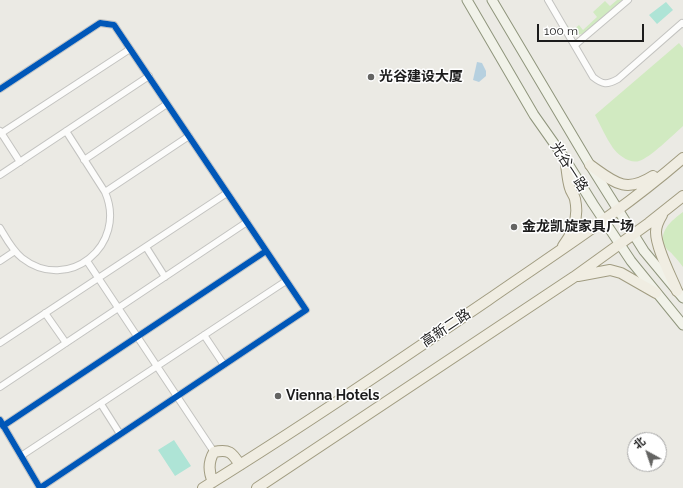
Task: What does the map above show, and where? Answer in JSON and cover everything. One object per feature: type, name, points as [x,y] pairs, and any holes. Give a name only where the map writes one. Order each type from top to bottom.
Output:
[{"type":"main road","name":"光谷一路","points":[[466,0],[534,115],[566,159],[604,221],[656,293],[683,325]]},
{"type":"main road","name":"光谷一路","points":[[492,0],[590,165],[633,234],[644,251],[680,295]]},
{"type":"main road","points":[[590,165],[614,182],[628,185],[643,182],[683,158]]},
{"type":"main road","name":"高新二路","points":[[203,488],[340,400],[604,221],[683,158]]},
{"type":"main road","points":[[558,252],[570,237],[577,212],[575,198],[570,188],[566,159]]},
{"type":"main road","name":"高新二路","points":[[257,488],[574,277],[683,196]]},
{"type":"main road","points":[[665,210],[657,223],[656,232],[658,244],[680,295]]},
{"type":"main road","points":[[574,277],[610,270],[630,277],[656,293]]},
{"type":"main road","points":[[214,482],[209,473],[209,466],[210,458],[214,452],[224,450],[231,452],[240,465]]},
{"type":"street","points":[[548,0],[593,77],[600,83],[609,84],[618,79],[683,23]]},
{"type":"street","points":[[575,45],[628,0]]},
{"type":"street","points":[[0,89],[100,23],[114,25],[306,310],[40,488],[2,423],[137,337],[266,251]]},
{"type":"street","points":[[20,162],[0,133],[130,49]]},
{"type":"street","points":[[0,175],[149,76]]},
{"type":"street","points":[[84,160],[168,104]]},
{"type":"street","points":[[0,228],[15,251],[28,262],[48,270],[60,270],[80,265],[87,261],[98,250],[108,232],[110,209],[105,192],[66,131]]},
{"type":"street","points":[[105,192],[189,136]]},
{"type":"street","points":[[0,343],[227,193]]},
{"type":"street","points":[[0,387],[247,222]]},
{"type":"street","points":[[146,247],[166,277]]},
{"type":"street","points":[[0,261],[15,251]]},
{"type":"street","points":[[87,261],[214,452]]},
{"type":"street","points":[[21,456],[286,280]]},
{"type":"street","points":[[46,313],[66,343]]},
{"type":"street","points":[[204,335],[224,365]]},
{"type":"street","points":[[101,404],[120,434]]},
{"type":"green space","points":[[617,0],[622,0],[585,33],[576,35],[573,34],[563,20],[572,31],[579,25],[583,30],[597,17],[593,12],[605,1],[610,6]]},
{"type":"green space","points":[[679,43],[683,48],[683,126],[644,159],[636,162],[628,160],[621,156],[613,148],[595,115]]},
{"type":"green space","points":[[683,212],[683,267],[666,248],[663,242],[663,237],[664,232],[670,223]]},
{"type":"shaded area","points":[[666,2],[673,10],[657,24],[649,15]]},
{"type":"shaded area","points":[[477,62],[482,63],[486,71],[486,76],[479,82],[473,80]]},
{"type":"shaded area","points":[[174,440],[191,466],[175,476],[158,450]]},
{"type":"cycle path","points":[[0,89],[100,23],[114,25],[306,310],[40,488],[0,420]]},
{"type":"cycle path","points":[[3,426],[266,251]]},
{"type":"place","name":"光谷建设大厦","points":[[371,77]]},
{"type":"place","name":"金龙凯旋家具广场","points":[[514,227]]},
{"type":"place","name":"Vienna Hotels","points":[[278,396]]}]
